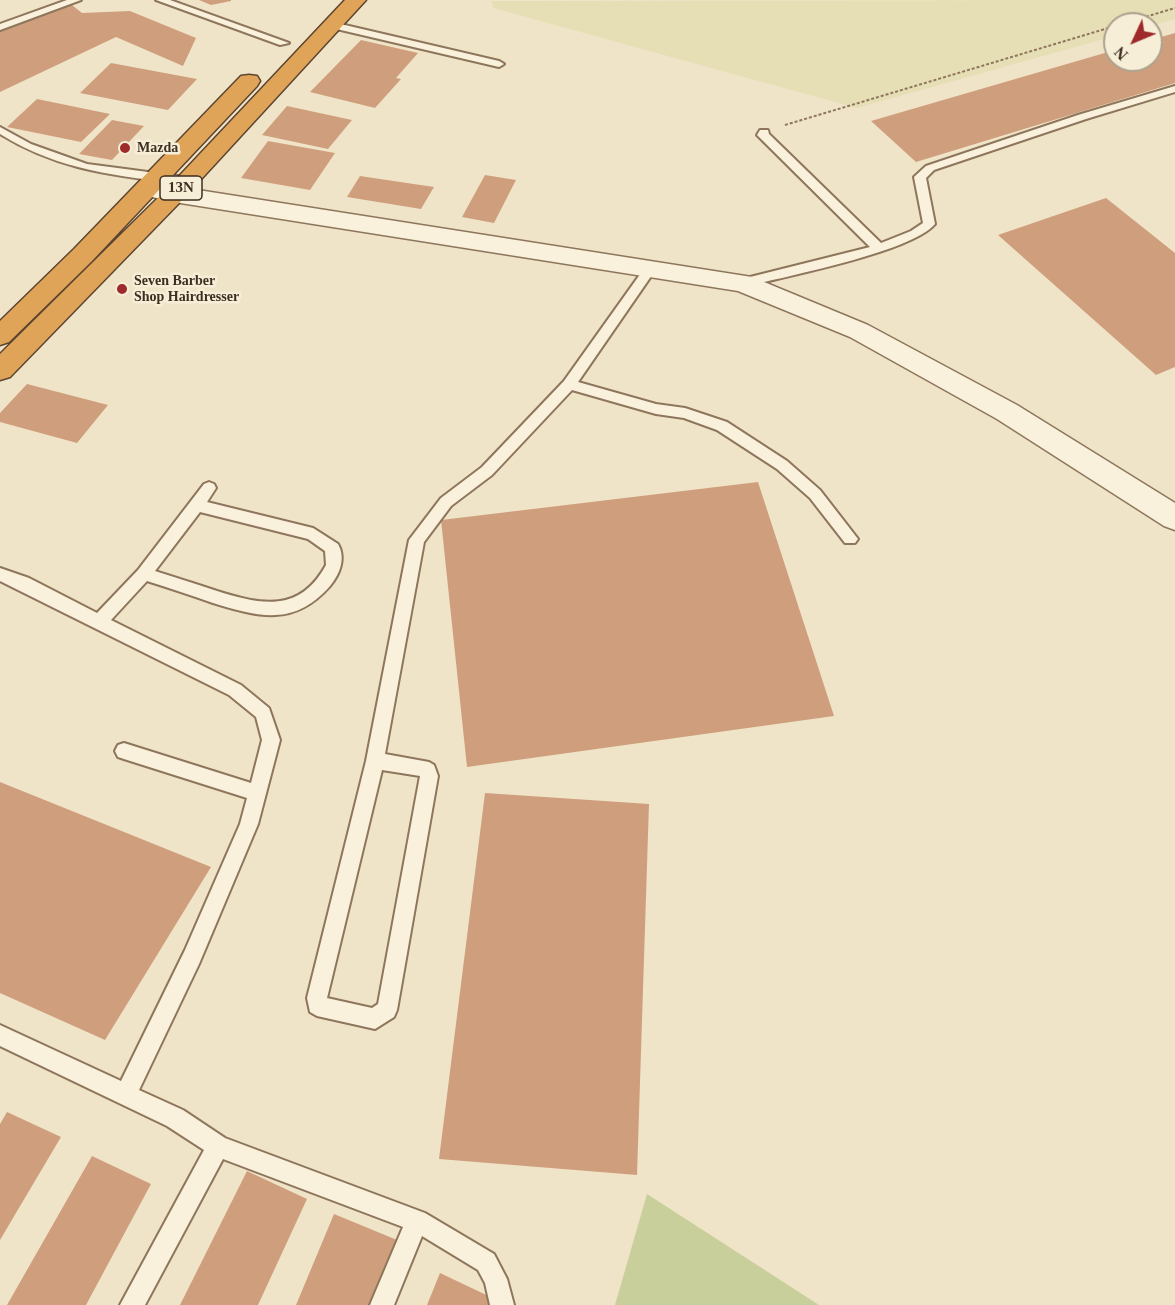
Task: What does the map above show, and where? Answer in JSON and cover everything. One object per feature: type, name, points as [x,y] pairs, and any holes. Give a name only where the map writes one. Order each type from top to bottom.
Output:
[{"type":"highway","name":"13N","points":[[0,370],[166,186],[271,57],[328,0]]},
{"type":"highway","name":"13N","points":[[0,336],[166,186],[356,0]]},
{"type":"street","points":[[166,186],[743,283],[859,332],[1007,412],[1175,518]]},
{"type":"lane","points":[[0,27],[76,0]]},
{"type":"lane","points":[[161,0],[271,57]]},
{"type":"lane","points":[[332,25],[499,64]]},
{"type":"lane","points":[[743,283],[876,249],[915,234],[929,224],[920,177],[930,168],[1071,120],[1175,89]]},
{"type":"lane","points":[[1,130],[27,146],[85,167],[166,186]]},
{"type":"lane","points":[[764,132],[763,135],[876,244],[876,249]]},
{"type":"lane","points":[[375,761],[423,768],[428,771],[429,776],[387,1011],[375,1019],[324,1009],[317,1005],[316,998],[375,761],[417,540],[446,502],[487,471],[569,384],[650,269]]},
{"type":"lane","points":[[569,384],[656,408],[685,413],[722,426],[782,465],[807,487],[850,539]]},
{"type":"lane","points":[[99,621],[144,574],[209,489]]},
{"type":"lane","points":[[144,574],[250,608],[268,610],[293,606],[312,595],[327,578],[334,565],[333,548],[313,534],[196,505]]},
{"type":"lane","points":[[0,574],[235,690],[263,713],[271,740],[249,824],[192,957],[126,1093]]},
{"type":"lane","points":[[124,751],[257,793]]},
{"type":"lane","points":[[0,1035],[126,1093],[149,1107],[175,1118],[218,1146],[417,1221],[486,1262],[496,1279],[502,1305]]},
{"type":"lane","points":[[132,1305],[218,1146]]},
{"type":"lane","points":[[382,1305],[417,1221]]},
{"type":"path","points":[[764,132],[1103,30]]},
{"type":"shaded area","points":[[1175,0],[1175,19],[1163,22],[1163,12],[1103,12],[1103,39],[857,108],[493,8],[492,1]]},
{"type":"green space","points":[[647,1194],[819,1305],[615,1305]]},
{"type":"building","points":[[199,0],[231,0],[231,1],[211,5]]},
{"type":"building","points":[[72,5],[82,13],[130,11],[196,38],[183,66],[116,37],[0,92],[0,30]]},
{"type":"building","points":[[1175,33],[1175,83],[916,162],[871,121],[1103,53],[1103,72],[1163,72],[1163,36]]},
{"type":"building","points":[[361,40],[418,53],[396,78],[401,79],[375,108],[310,92]]},
{"type":"building","points":[[111,63],[197,79],[168,110],[80,93]]},
{"type":"building","points":[[37,99],[110,114],[81,142],[7,127]]},
{"type":"building","points":[[287,106],[352,120],[328,149],[262,135]]},
{"type":"building","points":[[112,120],[144,126],[112,160],[79,154]]},
{"type":"building","points":[[268,141],[335,153],[310,190],[241,178]]},
{"type":"building","points":[[485,175],[516,180],[494,223],[462,217]]},
{"type":"building","points":[[360,176],[434,187],[421,209],[347,197]]},
{"type":"building","points":[[1106,198],[1175,253],[1175,367],[1156,375],[998,235]]},
{"type":"building","points":[[27,384],[108,405],[77,443],[0,422],[0,413]]},
{"type":"building","points":[[758,482],[834,716],[467,767],[441,520]]},
{"type":"building","points":[[0,782],[211,867],[105,1040],[0,993]]},
{"type":"building","points":[[485,793],[649,804],[637,1175],[439,1159]]},
{"type":"building","points":[[7,1112],[61,1137],[0,1240],[0,1124]]},
{"type":"building","points":[[92,1156],[151,1184],[86,1305],[7,1305]]},
{"type":"building","points":[[247,1171],[307,1199],[258,1305],[180,1305]]},
{"type":"building","points":[[334,1214],[397,1240],[372,1305],[296,1305]]},
{"type":"building","points":[[440,1273],[499,1301],[497,1305],[427,1305]]},
{"type":"place","name":"Mazda","points":[[125,148]]},
{"type":"place","name":"Seven Barber Shop Hairdresser","points":[[122,289]]}]
